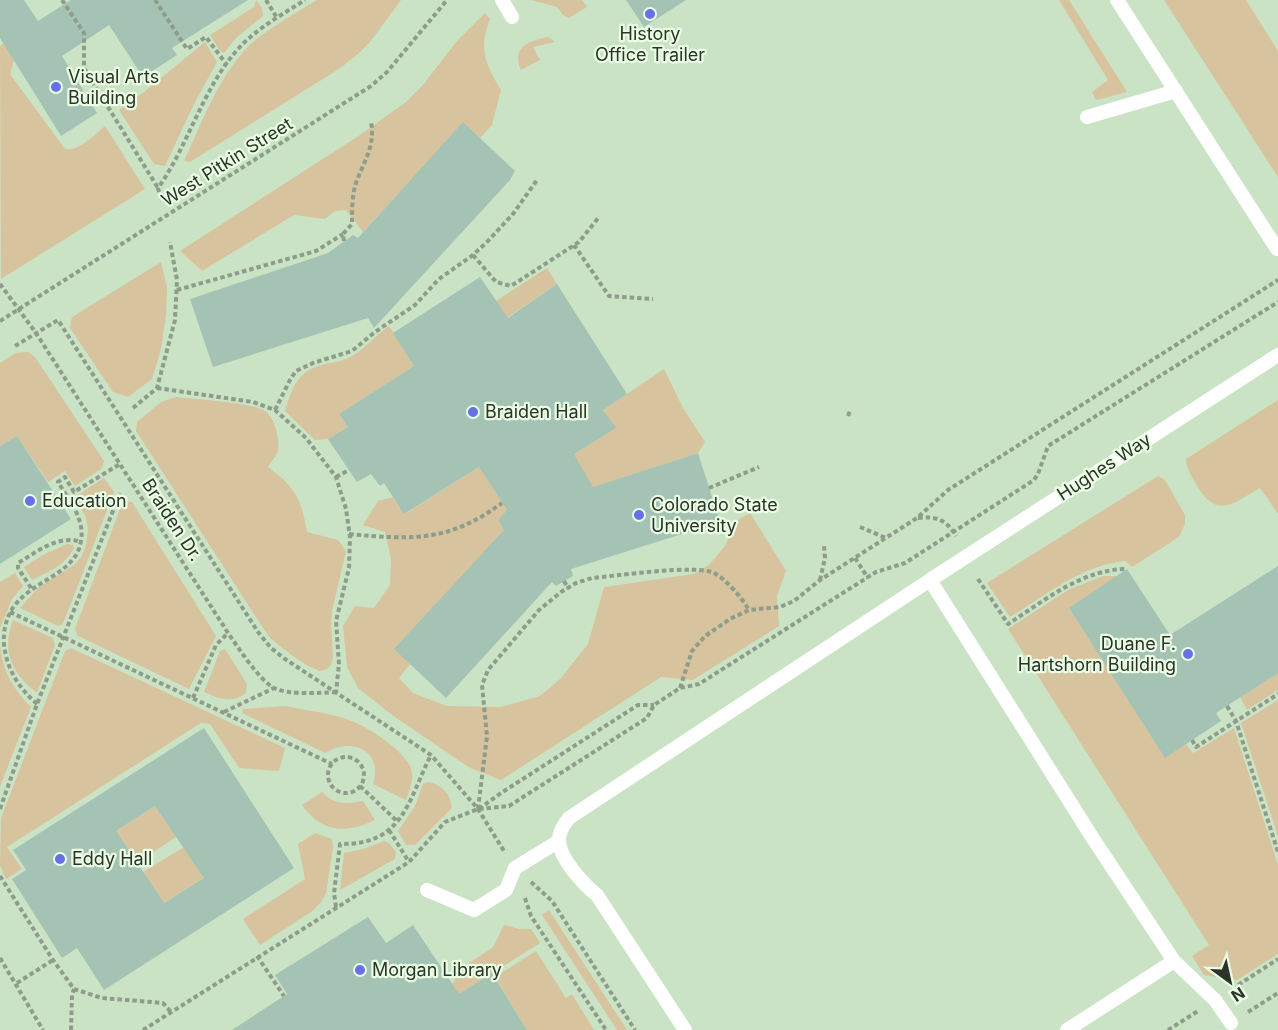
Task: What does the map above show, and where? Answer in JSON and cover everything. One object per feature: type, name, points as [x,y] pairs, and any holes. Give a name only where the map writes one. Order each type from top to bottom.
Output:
[{"type":"lane","points":[[502,0],[512,17]]},
{"type":"lane","points":[[1117,0],[1277,249]]},
{"type":"lane","points":[[1087,117],[1176,91]]},
{"type":"lane","name":"Hughes Way","points":[[559,841],[562,827],[569,818],[930,580],[1278,355]]},
{"type":"lane","points":[[930,580],[1092,837],[1174,961],[1215,1000],[1231,1023]]},
{"type":"lane","points":[[428,890],[474,910],[506,890],[515,868],[559,841],[568,863],[586,887],[597,895],[685,1030]]},
{"type":"lane","points":[[1067,1030],[1174,961]]},
{"type":"path","points":[[62,0],[84,33],[84,68],[158,190],[172,168],[211,88],[227,65],[247,40],[305,0]]},
{"type":"path","points":[[155,0],[187,49],[206,37],[227,65]]},
{"type":"path","points":[[266,0],[277,18]]},
{"type":"path","name":"West Pitkin Street","points":[[0,321],[371,86],[387,72],[447,0]]},
{"type":"path","points":[[177,290],[316,251],[343,234],[352,224],[356,186],[373,143],[372,122]]},
{"type":"path","points":[[275,410],[296,371],[313,363],[352,351],[415,305],[439,279],[473,255],[513,214],[537,180]]},
{"type":"path","points":[[473,255],[496,282],[511,286],[574,245],[599,217]]},
{"type":"path","points":[[343,234],[344,241]]},
{"type":"path","points":[[133,408],[157,388],[175,320],[177,280],[170,242]]},
{"type":"path","points":[[574,245],[609,296],[652,299]]},
{"type":"path","points":[[680,688],[692,651],[705,636],[730,619],[749,610],[787,604],[820,580],[917,518],[948,490],[1278,280]]},
{"type":"path","name":"Braiden Dr.","points":[[0,284],[36,333],[228,633],[255,669],[274,688]]},
{"type":"path","points":[[478,809],[509,806],[647,718],[654,705],[680,688],[699,684],[876,572],[905,563],[954,533],[1034,480],[1048,446],[1278,302]]},
{"type":"path","points":[[15,346],[58,320],[258,632],[271,648],[431,755],[478,809],[515,868],[531,916],[606,1030]]},
{"type":"path","points":[[157,388],[253,402],[275,410],[306,438],[336,477],[346,509],[349,534],[349,568],[336,621],[339,664],[336,692]]},
{"type":"path","points":[[37,704],[9,669],[3,636],[10,612],[18,600],[31,588],[68,565],[76,556],[81,542],[82,528],[58,482],[65,477],[74,492],[120,464]]},
{"type":"path","points":[[709,488],[759,467]]},
{"type":"path","points":[[336,477],[349,470]]},
{"type":"path","points":[[0,809],[37,704],[120,493]]},
{"type":"path","points":[[349,534],[425,538],[459,529],[484,516],[502,503]]},
{"type":"path","points":[[917,518],[932,516],[944,520],[954,533]]},
{"type":"path","points":[[860,527],[886,538]]},
{"type":"path","points":[[31,588],[18,568],[18,563],[60,541],[72,539],[81,542]]},
{"type":"path","points":[[820,580],[825,558],[824,546]]},
{"type":"path","points":[[855,558],[868,578]]},
{"type":"path","points":[[478,809],[487,736],[482,685],[488,670],[539,610],[568,588],[592,578],[693,568],[713,572],[727,584],[749,610]]},
{"type":"path","points":[[978,579],[1008,624],[1068,586],[1091,575],[1113,569],[1127,570]]},
{"type":"path","points":[[564,581],[568,588]]},
{"type":"path","points":[[10,612],[332,764]]},
{"type":"path","points":[[193,698],[216,645],[228,633]]},
{"type":"path","points":[[224,712],[274,688],[307,694],[336,692]]},
{"type":"path","points":[[1192,740],[1196,747],[1278,694]]},
{"type":"path","points":[[143,1030],[409,862],[445,822],[478,809],[638,705],[654,705]]},
{"type":"path","points":[[1227,706],[1236,721],[1278,852]]},
{"type":"path","points":[[336,907],[334,893],[340,844],[354,844],[374,839],[398,821],[411,802],[431,755]]},
{"type":"path","points":[[347,757],[357,761],[364,770],[363,782],[360,786],[356,791],[344,793],[333,787],[328,776],[332,764],[336,760],[347,757]]},
{"type":"path","points":[[360,786],[398,821]]},
{"type":"path","points":[[388,830],[409,862]]},
{"type":"path","points":[[515,868],[552,901],[634,1030]]},
{"type":"path","points":[[0,876],[74,989],[102,998],[163,1003],[171,1012]]},
{"type":"path","points":[[257,957],[284,996]]},
{"type":"path","points":[[0,958],[43,1030]]},
{"type":"path","points":[[16,983],[53,960]]},
{"type":"path","points":[[71,1030],[74,989]]},
{"type":"shaded area","name":"Colorado State University","points":[[0,0],[1278,0],[1278,1030],[0,1030]]},
{"type":"shaded area","points":[[256,0],[262,8],[263,16],[237,37],[224,53],[220,51],[210,35],[254,7]]},
{"type":"shaded area","points":[[317,0],[401,0],[370,42],[339,69],[190,162],[184,161],[206,112],[234,63],[258,38]]},
{"type":"shaded area","points":[[531,0],[582,0],[587,7],[569,18],[563,15],[557,7]]},
{"type":"shaded area","points":[[1059,0],[1069,0],[1127,92],[1096,100],[1092,92],[1108,80]]},
{"type":"shaded area","points":[[1164,0],[1246,0],[1278,51],[1278,177]]},
{"type":"shaded area","points":[[485,13],[490,19],[486,30],[485,56],[491,73],[501,90],[492,125],[480,138],[463,123],[363,232],[346,210],[335,211],[325,219],[294,215],[202,271],[180,251],[360,135],[406,102],[423,85],[456,42]]},
{"type":"shaded area","points":[[548,37],[555,42],[533,47],[540,60],[521,70],[518,56],[524,46]]},
{"type":"shaded area","points":[[205,42],[217,62],[165,166],[154,164],[119,110]]},
{"type":"shaded area","points":[[4,43],[14,60],[10,74],[65,149],[81,145],[105,126],[145,189],[1,279],[0,46]]},
{"type":"shaded area","points":[[161,262],[167,287],[161,349],[152,379],[128,397],[113,392],[70,328],[72,317]]},
{"type":"shaded area","points":[[547,268],[557,284],[507,318],[496,301]]},
{"type":"shaded area","points":[[389,326],[404,349],[415,359],[411,362],[414,366],[339,414],[348,427],[328,439],[315,440],[285,411],[294,387],[302,375],[308,371],[352,356]]},
{"type":"shaded area","points":[[28,352],[35,357],[104,461],[101,469],[75,486],[65,471],[48,482],[17,436],[0,446],[0,363],[16,353]]},
{"type":"shaded area","points":[[664,369],[683,408],[705,442],[698,453],[550,501],[580,465],[574,454],[615,428],[603,410]]},
{"type":"shaded area","points":[[176,397],[259,408],[269,414],[276,430],[278,451],[268,467],[285,481],[296,495],[307,532],[338,540],[346,551],[332,611],[333,658],[327,669],[320,671],[308,666],[271,639],[136,431],[137,422],[161,402]]},
{"type":"shaded area","points":[[1278,400],[1278,514],[1260,488],[1228,505],[1214,504],[1199,489],[1189,471],[1186,459]]},
{"type":"shaded area","points":[[479,467],[507,510],[498,520],[504,530],[399,678],[413,693],[447,706],[501,707],[540,696],[561,678],[588,644],[604,587],[694,574],[709,565],[725,546],[736,521],[750,513],[786,571],[777,596],[779,626],[693,680],[661,677],[501,780],[470,768],[392,715],[358,688],[347,667],[343,626],[355,606],[374,608],[390,585],[391,559],[385,532],[363,525],[378,501],[393,497],[405,514]]},
{"type":"shaded area","points":[[1158,476],[1165,480],[1185,515],[1185,524],[1179,537],[1132,567],[1125,561],[1094,568],[1079,575],[1010,617],[987,583]]},
{"type":"shaded area","points":[[104,478],[114,492],[63,624],[58,626],[20,608],[39,587],[74,565],[82,556],[88,531],[86,518],[75,497]]},
{"type":"shaded area","points":[[123,501],[132,502],[216,636],[189,689],[78,636],[75,629]]},
{"type":"shaded area","points":[[67,544],[73,545],[71,554],[56,567],[32,580],[24,567]]},
{"type":"shaded area","points":[[15,573],[23,586],[12,599],[0,628],[0,582]]},
{"type":"shaded area","points":[[1103,576],[1118,576],[1069,608],[1165,757],[1186,744],[1193,753],[1234,728],[1278,865],[1278,954],[1237,980],[1204,975],[1192,956],[1209,945],[1008,629],[1068,590]]},
{"type":"shaded area","points":[[13,620],[53,638],[55,645],[37,693],[21,678],[11,661],[8,642]]},
{"type":"shaded area","points":[[0,642],[9,678],[31,707],[0,787]]},
{"type":"shaded area","points":[[71,648],[285,748],[279,771],[239,768],[210,724],[201,723],[7,847],[22,869],[6,879],[0,865],[1,818],[65,651]]},
{"type":"shaded area","points":[[225,649],[247,684],[246,693],[231,699],[204,692],[220,651]]},
{"type":"shaded area","points":[[1278,673],[1278,690],[1247,710],[1240,697]]},
{"type":"shaded area","points":[[1278,700],[1278,836],[1241,723]]},
{"type":"shaded area","points":[[286,706],[346,719],[370,730],[389,743],[410,766],[411,783],[406,800],[373,784],[374,763],[370,755],[363,750],[345,746],[325,753],[242,711],[243,709]]},
{"type":"shaded area","points":[[204,775],[176,837],[137,863],[93,846]]},
{"type":"shaded area","points":[[427,782],[445,791],[450,799],[451,809],[415,845],[406,845],[398,831],[415,806],[423,784]]},
{"type":"shaded area","points":[[322,792],[336,801],[351,803],[363,801],[375,820],[354,828],[326,826],[302,805]]},
{"type":"shaded area","points":[[315,833],[332,839],[333,848],[326,893],[322,901],[311,912],[260,945],[243,919],[305,879],[298,844]]},
{"type":"shaded area","points":[[384,841],[389,843],[396,852],[395,859],[340,890],[344,853]]},
{"type":"shaded area","points":[[184,847],[252,848],[139,918],[145,874],[143,872]]},
{"type":"shaded area","points":[[549,910],[627,1030],[617,1030],[542,915]]},
{"type":"shaded area","points":[[504,925],[531,929],[540,943],[445,1003],[438,994],[455,981],[454,973],[493,947]]},
{"type":"shaded area","points":[[536,951],[566,998],[572,994],[594,1030],[527,1030],[495,977]]},
{"type":"building","points":[[0,0],[24,0],[38,21],[71,0],[248,0],[172,48],[177,55],[143,77],[109,25],[62,56],[97,113],[61,136],[0,38]]},
{"type":"building","name":"History Office Trailer","points":[[626,0],[686,0],[644,27]]},
{"type":"building","points":[[463,122],[515,171],[510,180],[374,328],[368,318],[213,367],[190,299],[328,253],[353,235],[358,238]]},
{"type":"building","name":"Braiden Hall","points":[[480,277],[508,318],[557,284],[627,394],[603,410],[616,428],[574,454],[593,487],[698,453],[720,522],[571,569],[573,576],[556,586],[552,582],[446,698],[394,649],[504,530],[498,520],[507,510],[479,467],[404,514],[384,483],[380,486],[371,474],[357,482],[328,439],[348,427],[339,414],[414,366],[393,333]]},
{"type":"building","name":"Education","points":[[17,436],[71,519],[0,564],[0,446]]},
{"type":"building","name":"Duane F. Hartshorn Building","points":[[1278,566],[1278,673],[1216,713],[1221,721],[1165,758],[1069,608],[1127,569],[1170,635]]},
{"type":"building","name":"Eddy Hall","points":[[204,728],[294,868],[104,990],[77,948],[62,958],[12,879],[26,870],[13,850]],"holes":[[[155,806],[204,878],[164,903],[116,831]]]},
{"type":"building","name":"Morgan Library","points":[[368,917],[386,943],[413,925],[459,994],[492,973],[527,1030],[232,1030],[287,994],[275,975]]},
{"type":"place","name":"History Office Trailer","points":[[650,14]]},
{"type":"place","name":"Visual Arts Building","points":[[56,87]]},
{"type":"place","name":"Braiden Hall","points":[[473,412]]},
{"type":"place","name":"Education","points":[[30,501]]},
{"type":"place","name":"Colorado State University","points":[[639,515]]},
{"type":"place","name":"Duane F. Hartshorn Building","points":[[1188,654]]},
{"type":"place","name":"Eddy Hall","points":[[60,859]]},
{"type":"place","name":"Morgan Library","points":[[360,970]]}]
